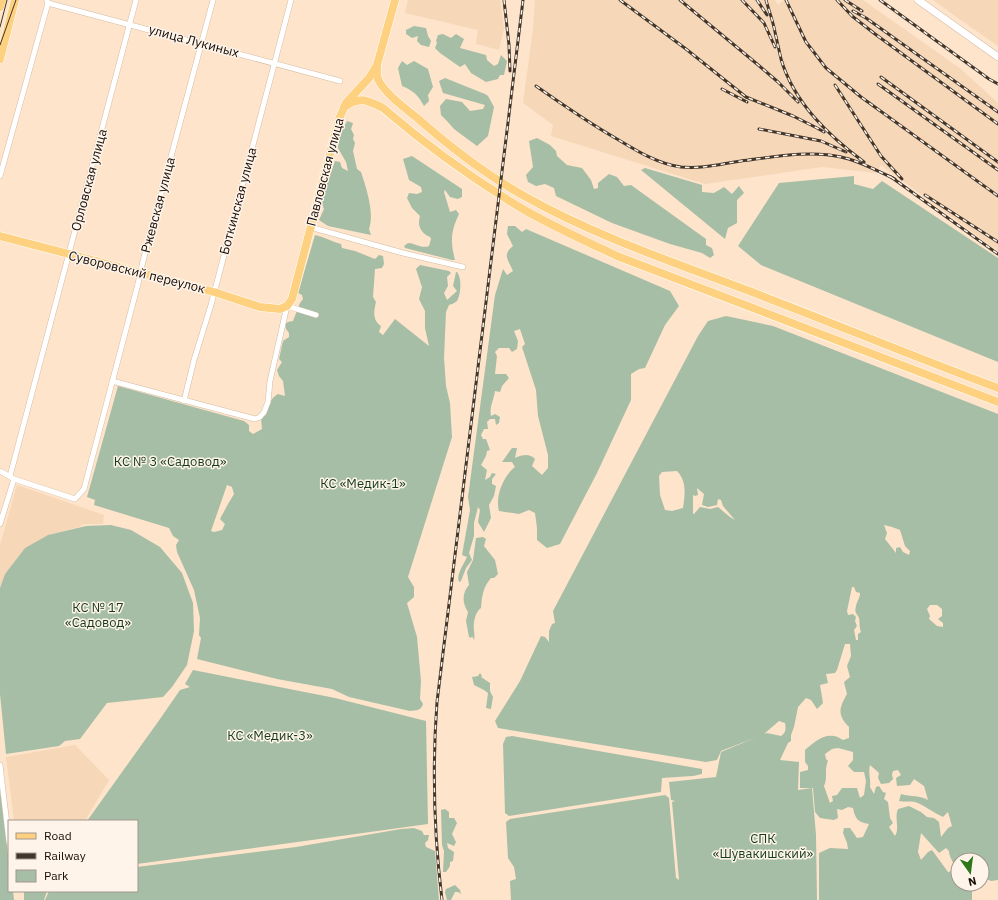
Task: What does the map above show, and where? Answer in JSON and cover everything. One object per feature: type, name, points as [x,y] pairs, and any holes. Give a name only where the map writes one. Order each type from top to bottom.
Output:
[{"type":"main road","points":[[0,7],[2,0]]},
{"type":"main road","points":[[0,56],[15,0]]},
{"type":"main road","name":"Павловская улица","points":[[287,306],[292,299],[339,119],[344,107],[378,65],[395,0]]},
{"type":"main road","points":[[918,0],[998,57]]},
{"type":"main road","points":[[378,65],[376,72],[381,84],[404,108],[439,137],[483,170],[516,191],[561,216],[627,245],[998,388]]},
{"type":"main road","points":[[344,107],[355,101],[366,100],[383,108],[473,178],[522,209],[617,256],[998,402]]},
{"type":"main road","points":[[394,118],[393,112],[395,107],[398,106],[404,108]]},
{"type":"main road","name":"Суворовский переулок","points":[[0,236],[214,292],[260,307],[280,309],[287,306]]},
{"type":"street","name":"Орловская улица","points":[[0,524],[136,0]]},
{"type":"street","name":"Ржевская улица","points":[[12,477],[74,500],[84,489],[140,272],[213,0]]},
{"type":"street","name":"Боткинская улица","points":[[184,401],[291,0]]},
{"type":"street","name":"улица Лукиных","points":[[47,2],[340,80]]},
{"type":"street","points":[[0,176],[47,2]]},
{"type":"street","points":[[310,226],[403,253],[463,267]]},
{"type":"street","points":[[287,306],[316,314]]},
{"type":"street","name":"Павловская улица","points":[[184,401],[250,418],[255,419],[260,417],[268,402],[270,381],[287,306]]},
{"type":"street","points":[[112,381],[184,401]]},
{"type":"street","points":[[0,471],[12,477]]},
{"type":"street","points":[[0,765],[8,833]]},
{"type":"shaded area","points":[[408,0],[500,0],[504,29],[499,50],[476,44],[478,30],[405,13]]},
{"type":"shaded area","points":[[535,0],[775,0],[778,5],[784,0],[863,0],[961,69],[998,103],[998,251],[881,165],[876,173],[822,167],[705,184],[551,136],[553,125],[523,103],[533,29]]},
{"type":"shaded area","points":[[933,0],[998,0],[998,46],[955,16]]},
{"type":"shaded area","points":[[17,485],[104,515],[103,524],[83,524],[79,527],[48,535],[25,548],[5,574],[0,588],[0,545]]},
{"type":"shaded area","points":[[75,745],[109,780],[86,820],[14,820],[6,757]]},
{"type":"green space","points":[[414,26],[426,28],[431,41],[429,47],[421,45],[417,41],[418,36],[412,38],[406,34],[406,30]]},
{"type":"green space","points":[[443,34],[451,38],[456,34],[464,39],[460,48],[486,55],[487,60],[494,66],[498,64],[501,55],[507,61],[504,75],[500,75],[498,79],[486,82],[471,73],[465,64],[460,67],[435,48],[438,35]]},
{"type":"green space","points":[[402,61],[407,65],[414,61],[428,69],[433,87],[428,95],[429,101],[424,106],[415,94],[402,86],[398,68]]},
{"type":"green space","points":[[445,78],[485,94],[488,96],[494,107],[488,136],[477,146],[454,129],[441,115],[440,106],[446,99],[462,102],[470,111],[483,109],[485,105],[443,93],[439,81]]},
{"type":"green space","points":[[347,121],[353,123],[351,129],[354,135],[353,139],[355,143],[353,151],[357,169],[361,172],[369,200],[371,223],[369,229],[371,235],[328,226],[319,220],[324,209],[321,201],[335,161],[340,162],[342,168],[348,171],[346,162],[338,148],[339,137]]},
{"type":"green space","points":[[537,138],[550,145],[556,151],[557,156],[567,165],[582,168],[591,180],[594,189],[598,188],[598,183],[609,174],[617,177],[624,186],[631,185],[706,239],[706,245],[712,248],[714,255],[710,258],[702,253],[670,244],[612,223],[556,196],[554,188],[545,184],[536,186],[528,182],[526,175],[533,167],[529,141]]},
{"type":"green space","points":[[412,156],[462,189],[462,197],[458,199],[450,197],[445,190],[444,192],[450,212],[456,210],[459,214],[452,236],[452,247],[455,260],[405,248],[404,246],[411,243],[426,247],[429,246],[431,239],[420,229],[420,216],[412,208],[407,198],[409,193],[417,194],[422,192],[421,187],[409,180],[403,159]]},
{"type":"green space","points":[[645,168],[702,185],[702,192],[714,193],[724,187],[732,194],[739,186],[744,193],[737,200],[737,223],[728,228],[725,239],[641,170]]},
{"type":"green space","points":[[854,176],[854,184],[873,189],[882,181],[998,258],[998,362],[761,265],[738,246],[779,183]]},
{"type":"green space","points":[[508,226],[515,226],[522,232],[526,229],[670,291],[679,306],[665,325],[645,368],[639,369],[631,374],[631,400],[597,473],[560,544],[547,548],[537,540],[535,513],[529,510],[519,514],[499,511],[498,499],[501,487],[507,476],[515,467],[512,462],[502,462],[512,448],[517,448],[515,458],[525,455],[533,457],[535,459],[532,466],[542,475],[548,468],[548,455],[538,416],[536,390],[522,347],[525,344],[520,329],[514,331],[518,341],[517,349],[512,352],[509,348],[499,348],[495,352],[497,356],[495,374],[506,374],[509,378],[502,386],[500,392],[495,391],[491,407],[491,416],[495,414],[500,417],[499,423],[496,425],[495,419],[490,419],[487,422],[488,429],[484,429],[481,435],[483,439],[486,439],[490,450],[487,451],[481,465],[487,470],[485,480],[490,477],[492,473],[496,474],[492,479],[492,484],[496,486],[494,496],[489,505],[491,518],[484,532],[478,522],[480,510],[478,507],[474,523],[474,536],[469,553],[472,560],[466,568],[461,581],[459,582],[459,572],[467,557],[462,555],[470,510],[468,497],[495,295],[503,269],[507,275],[513,271],[507,257],[508,252],[513,246],[507,234]]},
{"type":"green space","points":[[315,235],[341,244],[342,248],[355,251],[375,259],[379,255],[383,256],[384,264],[382,268],[375,269],[373,297],[376,302],[374,312],[375,318],[381,326],[379,332],[383,335],[395,319],[429,346],[425,328],[425,311],[419,299],[422,287],[416,269],[420,265],[449,271],[451,273],[447,277],[448,286],[444,293],[447,300],[457,291],[453,286],[456,272],[460,278],[457,301],[449,305],[446,312],[444,358],[446,386],[450,403],[452,437],[408,577],[414,587],[414,597],[407,603],[417,637],[421,681],[420,699],[423,704],[418,710],[410,711],[349,697],[332,689],[277,679],[197,659],[201,638],[199,635],[200,618],[194,590],[177,552],[176,545],[179,540],[173,536],[169,528],[94,505],[95,500],[87,497],[118,386],[244,421],[249,425],[249,431],[253,434],[262,429],[261,418],[266,415],[273,398],[278,394],[285,396],[283,381],[277,370],[282,362],[279,359],[283,341],[289,337],[285,324],[293,321],[303,299],[302,295],[298,293]],"holes":[[[227,485],[232,487],[234,494],[220,519],[225,524],[222,530],[214,532],[211,531]]]},
{"type":"green space","name":"СПК «Шувакишский»","points":[[726,316],[773,326],[998,414],[998,880],[990,881],[990,852],[950,852],[950,856],[949,851],[946,848],[939,853],[921,833],[918,852],[921,860],[928,852],[932,850],[948,872],[950,871],[950,892],[972,892],[972,900],[819,900],[819,853],[830,848],[848,849],[843,833],[844,828],[850,828],[857,838],[863,837],[869,824],[858,819],[853,808],[848,807],[842,810],[837,809],[838,818],[834,820],[820,818],[815,812],[812,788],[816,835],[817,900],[511,900],[510,881],[516,879],[514,867],[508,858],[506,822],[510,819],[665,795],[669,798],[676,878],[679,880],[672,802],[675,801],[671,800],[669,782],[716,777],[721,752],[757,737],[721,751],[717,760],[706,762],[498,728],[495,721],[520,681],[541,636],[545,637],[549,642],[549,631],[552,624],[555,623],[553,611],[698,336],[708,321]],"holes":[[[677,471],[680,475],[684,484],[683,508],[672,511],[665,510],[660,495],[659,476],[662,472]],[[697,488],[704,494],[702,505],[708,507],[717,505],[718,499],[721,500],[723,506],[735,520],[718,507],[710,509],[700,507],[693,514],[693,495],[698,495]],[[884,525],[900,530],[905,546],[910,551],[909,555],[903,552],[900,547],[896,548],[896,553],[885,539],[887,533]],[[852,587],[854,587],[856,592],[860,593],[855,610],[859,618],[861,632],[858,634],[858,640],[856,640],[854,630],[857,626],[855,621],[856,617],[853,614],[848,615],[847,611]],[[930,605],[937,605],[942,609],[942,616],[938,619],[943,623],[943,627],[937,626],[929,619],[930,616],[927,609]],[[845,644],[850,644],[851,656],[847,666],[850,677],[844,682],[847,694],[840,711],[842,719],[849,727],[849,738],[843,740],[835,736],[826,736],[805,750],[805,762],[808,766],[808,770],[800,772],[800,788],[812,788],[798,790],[799,762],[780,760],[788,743],[791,741],[791,735],[798,707],[806,698],[811,700],[817,709],[823,703],[820,685],[828,683],[826,674],[835,673]],[[779,721],[785,723],[785,731],[781,736],[767,733],[764,734]],[[838,748],[853,752],[853,760],[848,766],[854,772],[864,772],[866,781],[864,795],[860,798],[857,788],[842,788],[837,795],[832,796],[833,801],[830,803],[824,786],[828,761],[825,754],[832,749]],[[870,765],[879,773],[878,778],[881,784],[889,783],[893,779],[893,771],[898,770],[901,775],[896,778],[897,786],[910,785],[914,779],[924,786],[928,800],[922,797],[901,794],[899,801],[915,802],[943,817],[948,812],[952,826],[948,828],[941,837],[939,822],[934,818],[927,817],[909,806],[898,809],[897,830],[895,836],[889,827],[893,823],[890,818],[888,802],[884,799],[886,793],[883,792],[879,786],[876,787],[874,794],[870,787]]]},
{"type":"green space","name":"КС № 17 «Садовод»","points":[[111,525],[131,530],[160,547],[182,573],[193,603],[194,631],[187,665],[163,697],[107,703],[80,739],[65,741],[59,746],[6,754],[0,694],[0,588],[5,574],[25,548],[48,535],[86,526]]},
{"type":"green space","points":[[483,537],[486,539],[484,546],[495,560],[498,574],[488,581],[482,596],[481,608],[477,612],[474,621],[474,640],[472,636],[471,638],[469,637],[466,621],[468,612],[465,605],[464,595],[469,585],[467,572],[473,560],[476,538]]},
{"type":"green space","name":"КС «Медик-3»","points":[[193,670],[335,698],[426,721],[428,824],[138,864],[138,820],[88,820],[180,690],[190,687],[185,684]]},
{"type":"green space","points":[[480,673],[482,676],[481,677],[490,683],[490,691],[493,697],[491,709],[486,708],[488,693],[474,685],[472,677],[478,676]]},
{"type":"green space","points":[[512,736],[702,769],[702,774],[662,778],[661,792],[509,816],[505,813],[503,744],[506,737]]},
{"type":"green space","points":[[0,789],[8,854],[8,892],[13,892],[14,900],[0,900]]},
{"type":"green space","points":[[445,809],[449,812],[449,818],[454,818],[457,823],[452,834],[456,842],[454,846],[447,843],[448,848],[454,852],[453,861],[450,862],[450,866],[446,872],[443,872],[444,851],[442,845],[441,810]]},
{"type":"green space","points":[[414,828],[422,831],[424,835],[429,835],[428,840],[425,843],[426,847],[435,851],[439,900],[45,900],[49,892],[138,892],[138,867],[296,847]]},
{"type":"green space","points":[[455,885],[460,890],[461,894],[455,892],[451,900],[447,900],[445,892],[446,889]]},
{"type":"green space","points":[[24,892],[47,892],[44,900],[24,900]]},
{"type":"tram line","points":[[0,27],[7,0]]},
{"type":"tram line","points":[[0,45],[16,0]]},
{"type":"railway","points":[[504,0],[510,71]]},
{"type":"railway","points":[[442,900],[437,851],[434,777],[437,702],[523,0]]},
{"type":"railway","points":[[620,0],[686,49],[746,97],[793,116],[824,132]]},
{"type":"railway","points":[[680,0],[778,82],[798,102]]},
{"type":"railway","points":[[742,0],[764,23],[775,47]]},
{"type":"railway","points":[[757,0],[767,15]]},
{"type":"railway","points":[[766,0],[781,59],[795,90],[814,117],[826,130],[864,162]]},
{"type":"railway","points":[[786,0],[806,42],[826,68],[861,97],[998,196]]},
{"type":"railway","points":[[837,0],[852,16],[875,34],[998,124]]},
{"type":"railway","points":[[845,0],[862,11]]},
{"type":"railway","points":[[880,0],[998,84]]},
{"type":"railway","points":[[853,11],[866,18],[998,112]]},
{"type":"railway","points":[[881,77],[998,162]]},
{"type":"railway","points":[[878,84],[998,170]]},
{"type":"railway","points":[[835,85],[881,156],[902,179]]},
{"type":"railway","points":[[536,86],[607,133],[632,148],[664,163],[681,167],[704,167],[779,156],[817,154],[848,159],[895,179]]},
{"type":"railway","points":[[722,89],[747,102]]},
{"type":"railway","points":[[759,129],[821,141],[846,152]]},
{"type":"railway","points":[[891,177],[998,254]]},
{"type":"railway","points":[[925,195],[998,242]]},
{"type":"park label","name":"КС № 3 «Садовод»","points":[[170,461]]},
{"type":"park label","name":"КС «Медик-1»","points":[[363,483]]}]
